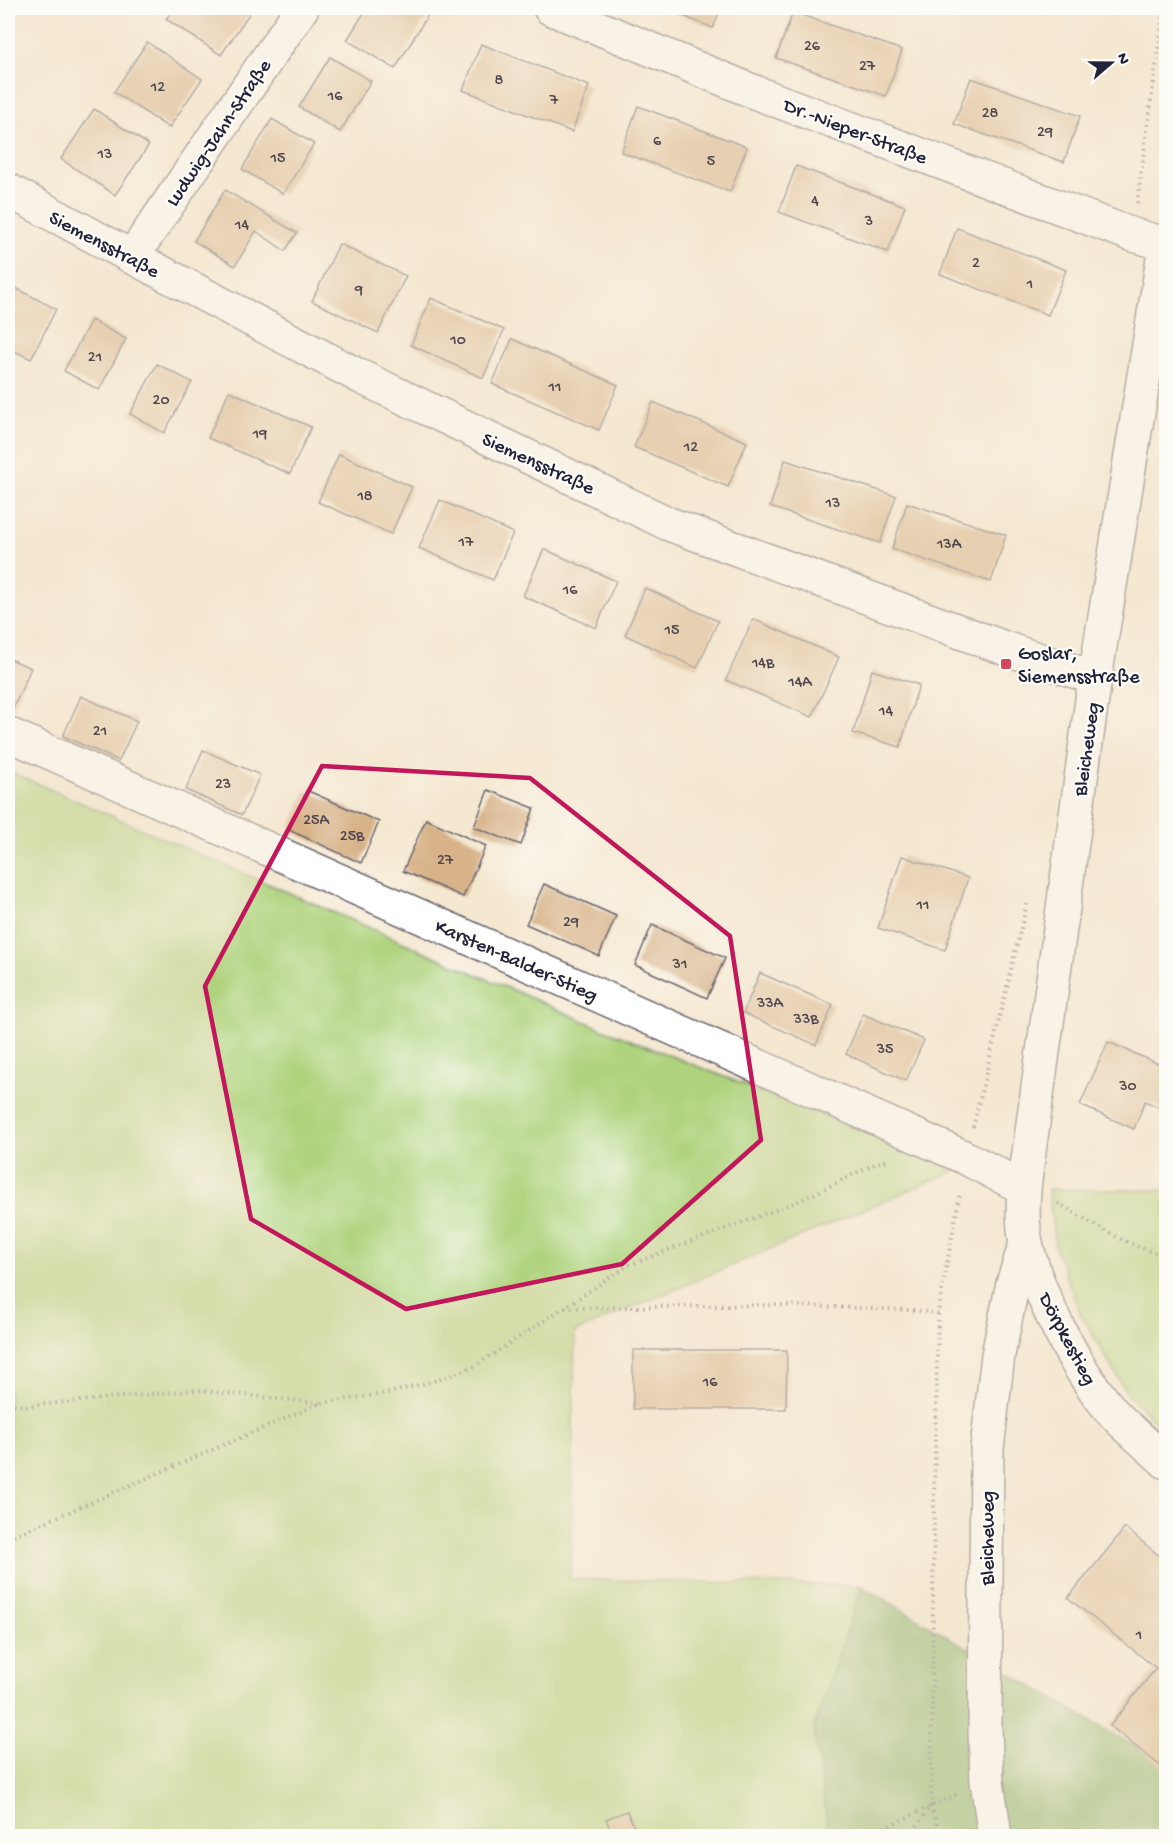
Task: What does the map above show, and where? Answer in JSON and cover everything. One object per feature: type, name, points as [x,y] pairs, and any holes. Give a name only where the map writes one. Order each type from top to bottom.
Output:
[{"type":"street","name":"Ludwig-Jahn-Straße","points":[[132,257],[302,8]]},
{"type":"street","name":"Dr.-Nieper-Straße","points":[[550,8],[757,93],[1133,235],[1166,242]]},
{"type":"street","name":"Siemensstraße","points":[[8,190],[359,376],[669,524],[1007,650],[1095,678]]},
{"type":"street","name":"Bleicheweg","points":[[1024,1188],[1095,678],[1166,242]]},
{"type":"street","name":"Karsten-Balder-Stieg","points":[[8,734],[966,1158],[1024,1188]]},
{"type":"street","name":"Dörpkestieg","points":[[1024,1188],[1022,1215],[1026,1243],[1042,1289],[1062,1334],[1094,1387],[1116,1416],[1167,1462]]},
{"type":"street","name":"Bleicheweg","points":[[995,1836],[987,1781],[985,1729],[987,1449],[998,1355],[1013,1283],[1026,1243]]},
{"type":"path","points":[[8,1403],[25,1406],[196,1390],[321,1403],[389,1393],[441,1379],[475,1366],[629,1265],[799,1201],[877,1163],[896,1158]]},
{"type":"path","points":[[940,1836],[931,1805],[938,1313],[966,1158]]},
{"type":"path","points":[[1024,1188],[1059,1203],[1118,1239],[1147,1251],[1167,1255]]},
{"type":"path","points":[[564,1308],[779,1305],[938,1313]]},
{"type":"path","points":[[8,1538],[321,1403]]},
{"type":"path","points":[[868,1836],[931,1805]]},
{"type":"path","points":[[910,1836],[931,1805]]},
{"type":"highlighted area","points":[[322,766],[530,778],[730,936],[761,1140],[622,1264],[406,1309],[251,1219],[205,986]]},
{"type":"green space","points":[[8,771],[600,1028],[959,1169],[575,1332],[570,1579],[862,1586],[814,1727],[829,1836],[8,1836]]},
{"type":"green space","points":[[1048,1189],[1166,1190],[1166,1431],[1128,1395],[1080,1313],[1055,1247]]},
{"type":"green space","points":[[862,1586],[1166,1765],[1166,1836],[829,1836],[814,1727]]},
{"type":"building","points":[[174,8],[253,8],[221,55],[166,19]]},
{"type":"building","points":[[367,8],[432,8],[395,69],[347,40]]},
{"type":"building","points":[[663,8],[721,8],[713,28]]},
{"type":"building","points":[[793,12],[902,50],[886,96],[776,58]]},
{"type":"building","points":[[147,42],[202,79],[169,128],[114,92]]},
{"type":"building","points":[[481,44],[589,86],[572,132],[463,90]]},
{"type":"building","points":[[330,57],[371,81],[340,132],[299,107]]},
{"type":"building","points":[[971,78],[1080,116],[1064,162],[954,124]]},
{"type":"building","points":[[638,106],[747,147],[730,192],[621,152]]},
{"type":"building","points":[[94,109],[149,145],[115,195],[61,159]]},
{"type":"building","points":[[272,119],[314,144],[283,194],[242,169]]},
{"type":"building","points":[[796,166],[905,206],[888,252],[779,212]]},
{"type":"building","points":[[225,190],[297,233],[285,251],[256,231],[235,266],[194,241]]},
{"type":"building","points":[[957,228],[1066,270],[1048,315],[940,274]]},
{"type":"building","points":[[339,244],[406,276],[378,333],[312,301]]},
{"type":"building","points":[[8,284],[56,309],[31,359],[8,348]]},
{"type":"building","points":[[431,298],[504,330],[483,378],[411,345]]},
{"type":"building","points":[[91,320],[126,339],[99,390],[64,371]]},
{"type":"building","points":[[512,339],[618,385],[599,430],[492,384]]},
{"type":"building","points":[[157,364],[192,382],[164,433],[130,414]]},
{"type":"building","points":[[229,391],[311,427],[290,474],[208,438]]},
{"type":"building","points":[[653,402],[747,442],[728,487],[634,447]]},
{"type":"building","points":[[339,454],[412,487],[391,534],[318,502]]},
{"type":"building","points":[[785,460],[896,496],[880,543],[770,507]]},
{"type":"building","points":[[440,500],[513,533],[493,580],[419,548]]},
{"type":"building","points":[[907,503],[1006,535],[991,582],[892,549]]},
{"type":"building","points":[[544,549],[616,581],[596,628],[523,596]]},
{"type":"building","points":[[645,588],[718,621],[697,668],[625,635]]},
{"type":"building","points":[[753,619],[839,657],[812,717],[726,680]]},
{"type":"building","points":[[8,658],[31,668],[13,709],[8,707]]},
{"type":"building","points":[[872,670],[919,685],[900,747],[853,733]]},
{"type":"building","points":[[81,696],[137,721],[119,761],[63,736]]},
{"type":"building","points":[[203,750],[260,775],[242,815],[186,790]]},
{"type":"building","points":[[306,790],[379,822],[361,863],[289,830]]},
{"type":"building","points":[[488,790],[534,808],[521,845],[474,827]]},
{"type":"building","points":[[426,819],[486,846],[463,897],[403,871]]},
{"type":"building","points":[[902,856],[968,878],[945,950],[878,928]]},
{"type":"building","points":[[544,884],[616,916],[599,956],[526,924]]},
{"type":"building","points":[[652,925],[725,958],[707,998],[635,965]]},
{"type":"building","points":[[760,973],[833,1005],[816,1045],[743,1013]]},
{"type":"building","points":[[863,1014],[924,1040],[906,1081],[846,1054]]},
{"type":"building","points":[[1108,1042],[1166,1067],[1166,1110],[1145,1101],[1134,1129],[1080,1105]]},
{"type":"building","points":[[633,1350],[787,1350],[786,1409],[633,1409]]},
{"type":"building","points":[[1125,1528],[1166,1561],[1166,1763],[1163,1768],[1110,1726],[1156,1668],[1068,1598]]},
{"type":"building","points":[[627,1811],[638,1836],[613,1836],[606,1819]]},
{"type":"place","name":"Goslar, Siemensstraße","points":[[1006,664]]}]
